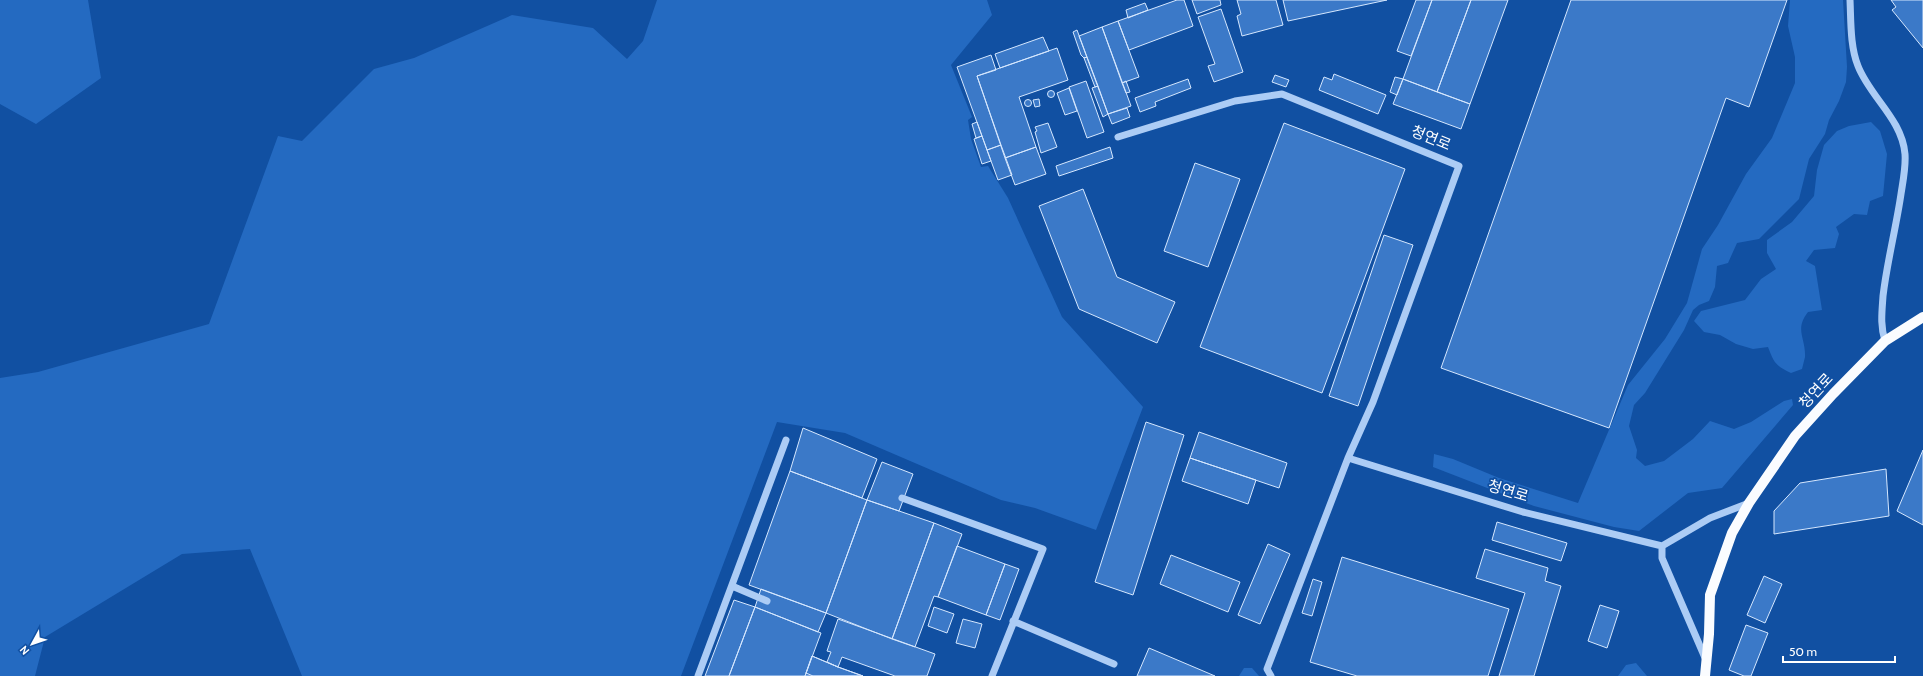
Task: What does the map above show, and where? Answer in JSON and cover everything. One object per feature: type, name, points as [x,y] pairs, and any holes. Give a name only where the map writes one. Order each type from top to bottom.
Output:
[{"type":"main road","name":"청연로","points":[[1705,676],[1710,595],[1732,533],[1749,503],[1796,436],[1833,394],[1885,341],[1923,317]]},
{"type":"street","points":[[1850,0],[1853,45],[1858,66],[1894,123],[1901,139],[1904,154],[1904,177],[1885,281],[1881,327],[1885,341]]},
{"type":"street","name":"청연로","points":[[1118,137],[1235,101],[1282,94],[1460,166],[1373,402],[1348,458],[1267,669],[1271,676]]},
{"type":"street","points":[[698,676],[786,440]]},
{"type":"street","name":"청연로","points":[[1348,458],[1523,512],[1662,546]]},
{"type":"street","points":[[902,498],[1042,549],[992,676]]},
{"type":"street","points":[[1707,661],[1662,558],[1662,546],[1710,518],[1749,503]]},
{"type":"street","points":[[732,586],[767,601]]},
{"type":"street","points":[[1014,621],[1114,664]]},
{"type":"shaded area","points":[[0,0],[88,0],[101,78],[36,124],[0,104]]},
{"type":"shaded area","points":[[657,0],[987,0],[992,15],[951,65],[972,117],[968,120],[971,139],[981,167],[988,166],[1008,198],[1062,317],[1143,407],[1096,530],[1035,508],[1001,500],[845,433],[777,422],[681,676],[302,676],[250,549],[182,554],[45,637],[35,676],[0,676],[0,378],[38,372],[209,324],[278,136],[302,141],[374,69],[414,58],[512,15],[593,28],[627,59],[643,41]]},
{"type":"shaded area","points":[[1790,0],[1843,0],[1847,67],[1846,82],[1839,101],[1829,120],[1825,134],[1809,159],[1799,199],[1759,239],[1737,243],[1728,263],[1717,266],[1715,287],[1709,301],[1699,305],[1693,310],[1684,330],[1645,393],[1634,405],[1629,426],[1637,450],[1636,458],[1645,466],[1664,461],[1693,439],[1710,421],[1734,429],[1751,422],[1784,401],[1792,399],[1793,405],[1722,488],[1688,493],[1639,531],[1614,527],[1534,506],[1433,467],[1434,454],[1453,459],[1499,478],[1578,503],[1628,385],[1665,339],[1687,303],[1702,249],[1718,225],[1746,174],[1772,138],[1795,83],[1795,57],[1788,26]]},
{"type":"shaded area","points":[[1871,122],[1880,131],[1887,154],[1883,196],[1870,201],[1867,215],[1854,214],[1836,227],[1839,234],[1835,248],[1814,250],[1806,261],[1815,266],[1822,310],[1808,312],[1804,318],[1801,329],[1805,350],[1802,369],[1791,373],[1782,368],[1772,357],[1768,347],[1753,349],[1736,344],[1720,335],[1704,332],[1694,321],[1701,311],[1745,300],[1761,279],[1776,269],[1767,253],[1767,240],[1792,222],[1814,196],[1817,170],[1824,145],[1837,131],[1849,126]]},
{"type":"shaded area","points":[[1636,663],[1647,676],[1618,676],[1626,665]]},
{"type":"shaded area","points":[[1244,668],[1252,668],[1259,676],[1239,676]]},
{"type":"building","points":[[1177,0],[1184,0],[1193,26],[1129,50],[1118,21]]},
{"type":"building","points":[[1192,0],[1220,0],[1221,5],[1197,14]]},
{"type":"building","points":[[1237,0],[1276,0],[1283,25],[1242,36],[1237,16],[1241,14]]},
{"type":"building","points":[[1283,0],[1387,0],[1288,21]]},
{"type":"building","points":[[1416,0],[1432,0],[1411,56],[1397,51]]},
{"type":"building","points":[[1432,0],[1471,0],[1437,92],[1403,79]]},
{"type":"building","points":[[1471,0],[1508,0],[1470,104],[1437,92]]},
{"type":"building","points":[[1571,0],[1787,0],[1749,107],[1726,98],[1609,428],[1441,368]]},
{"type":"building","points":[[1891,0],[1923,0],[1923,48],[1892,10],[1896,7]]},
{"type":"building","points":[[1145,3],[1148,10],[1128,18],[1126,10]]},
{"type":"building","points":[[1221,9],[1243,72],[1214,82],[1208,66],[1215,64],[1198,17]]},
{"type":"building","points":[[1118,21],[1139,77],[1122,83],[1102,27]]},
{"type":"building","points":[[1102,27],[1131,106],[1108,114],[1079,36]]},
{"type":"building","points":[[1077,30],[1087,57],[1084,58],[1081,55],[1073,32]]},
{"type":"building","points":[[1043,37],[1049,51],[1000,68],[995,54]]},
{"type":"building","points":[[1057,48],[1068,80],[1019,97],[1036,147],[1005,158],[977,76]]},
{"type":"building","points":[[991,55],[996,70],[977,76],[1001,145],[987,150],[957,67]]},
{"type":"building","points":[[1087,57],[1098,86],[1095,87],[1084,58]]},
{"type":"building","points":[[1334,74],[1386,95],[1378,114],[1319,90],[1324,77],[1332,80]]},
{"type":"building","points":[[1275,75],[1289,80],[1286,87],[1272,82]]},
{"type":"building","points":[[1395,77],[1403,79],[1397,95],[1390,92]]},
{"type":"building","points":[[1188,79],[1191,88],[1155,102],[1156,106],[1140,112],[1135,98]]},
{"type":"building","points":[[1403,79],[1470,104],[1461,129],[1393,104]]},
{"type":"building","points":[[1086,81],[1104,132],[1087,138],[1069,87]]},
{"type":"building","points":[[1126,81],[1130,92],[1126,93],[1122,83]]},
{"type":"building","points":[[1098,86],[1108,114],[1103,117],[1092,88]]},
{"type":"building","points":[[1069,88],[1077,111],[1065,115],[1057,93]]},
{"type":"building","points":[[1051,90],[1054,91],[1054,97],[1051,98],[1048,97],[1047,94],[1048,91]]},
{"type":"building","points":[[1028,99],[1032,103],[1028,107],[1024,103]]},
{"type":"building","points":[[1039,99],[1040,106],[1035,107],[1033,100]]},
{"type":"building","points":[[1127,108],[1130,117],[1112,124],[1108,114]]},
{"type":"building","points":[[977,122],[982,136],[976,138],[972,124]]},
{"type":"building","points":[[1048,123],[1057,147],[1041,153],[1035,127]]},
{"type":"building","points":[[1284,123],[1405,169],[1322,393],[1200,347]]},
{"type":"building","points":[[982,136],[991,161],[982,164],[974,139]]},
{"type":"building","points":[[1001,145],[1012,175],[998,180],[987,150]]},
{"type":"building","points":[[1036,147],[1046,174],[1015,185],[1005,158]]},
{"type":"building","points":[[1110,147],[1113,158],[1059,176],[1056,166]]},
{"type":"building","points":[[1195,163],[1240,179],[1208,267],[1164,251]]},
{"type":"building","points":[[1083,189],[1117,277],[1175,302],[1157,343],[1079,309],[1039,206]]},
{"type":"building","points":[[1384,235],[1413,245],[1358,406],[1329,396]]},
{"type":"building","points":[[1146,422],[1184,435],[1133,595],[1095,582]]},
{"type":"building","points":[[803,428],[877,459],[862,498],[790,471]]},
{"type":"building","points":[[1199,432],[1287,463],[1279,488],[1190,458]]},
{"type":"building","points":[[1923,450],[1923,525],[1897,511]]},
{"type":"building","points":[[1190,458],[1256,480],[1248,504],[1182,481]]},
{"type":"building","points":[[882,462],[913,474],[899,511],[867,500]]},
{"type":"building","points":[[1886,469],[1889,516],[1774,534],[1774,511],[1800,483]]},
{"type":"building","points":[[790,471],[867,500],[826,613],[749,585]]},
{"type":"building","points":[[867,500],[934,523],[892,639],[826,613]]},
{"type":"building","points":[[1497,522],[1567,543],[1561,561],[1492,540]]},
{"type":"building","points":[[934,523],[962,534],[938,597],[934,596],[915,647],[892,639]]},
{"type":"building","points":[[1268,544],[1290,554],[1260,624],[1238,615]]},
{"type":"building","points":[[957,546],[1005,564],[986,615],[938,597]]},
{"type":"building","points":[[1485,549],[1548,568],[1545,581],[1561,586],[1534,676],[1499,676],[1525,593],[1476,578]]},
{"type":"building","points":[[1171,555],[1240,582],[1228,612],[1160,584]]},
{"type":"building","points":[[1342,557],[1509,609],[1488,676],[1357,676],[1310,662]]},
{"type":"building","points":[[1005,564],[1019,569],[1000,620],[986,615]]},
{"type":"building","points":[[1764,576],[1782,584],[1765,623],[1747,615]]},
{"type":"building","points":[[1313,579],[1322,582],[1312,616],[1302,613]]},
{"type":"building","points":[[761,589],[826,613],[818,632],[755,607]]},
{"type":"building","points":[[734,600],[755,607],[729,676],[705,676]]},
{"type":"building","points":[[1600,605],[1619,611],[1607,648],[1588,641]]},
{"type":"building","points":[[755,607],[821,633],[805,676],[729,676]]},
{"type":"building","points":[[934,607],[954,614],[947,633],[928,626]]},
{"type":"building","points":[[838,619],[935,654],[927,676],[895,676],[842,657],[838,667],[827,662],[831,652],[827,651]]},
{"type":"building","points":[[963,619],[982,624],[975,648],[956,643]]},
{"type":"building","points":[[1746,625],[1768,633],[1751,676],[1744,676],[1729,670]]},
{"type":"building","points":[[1149,648],[1215,676],[1137,676]]},
{"type":"building","points":[[812,656],[838,667],[863,676],[805,676]]},
{"type":"building","points":[[812,656],[863,676],[813,676],[806,673]]}]
